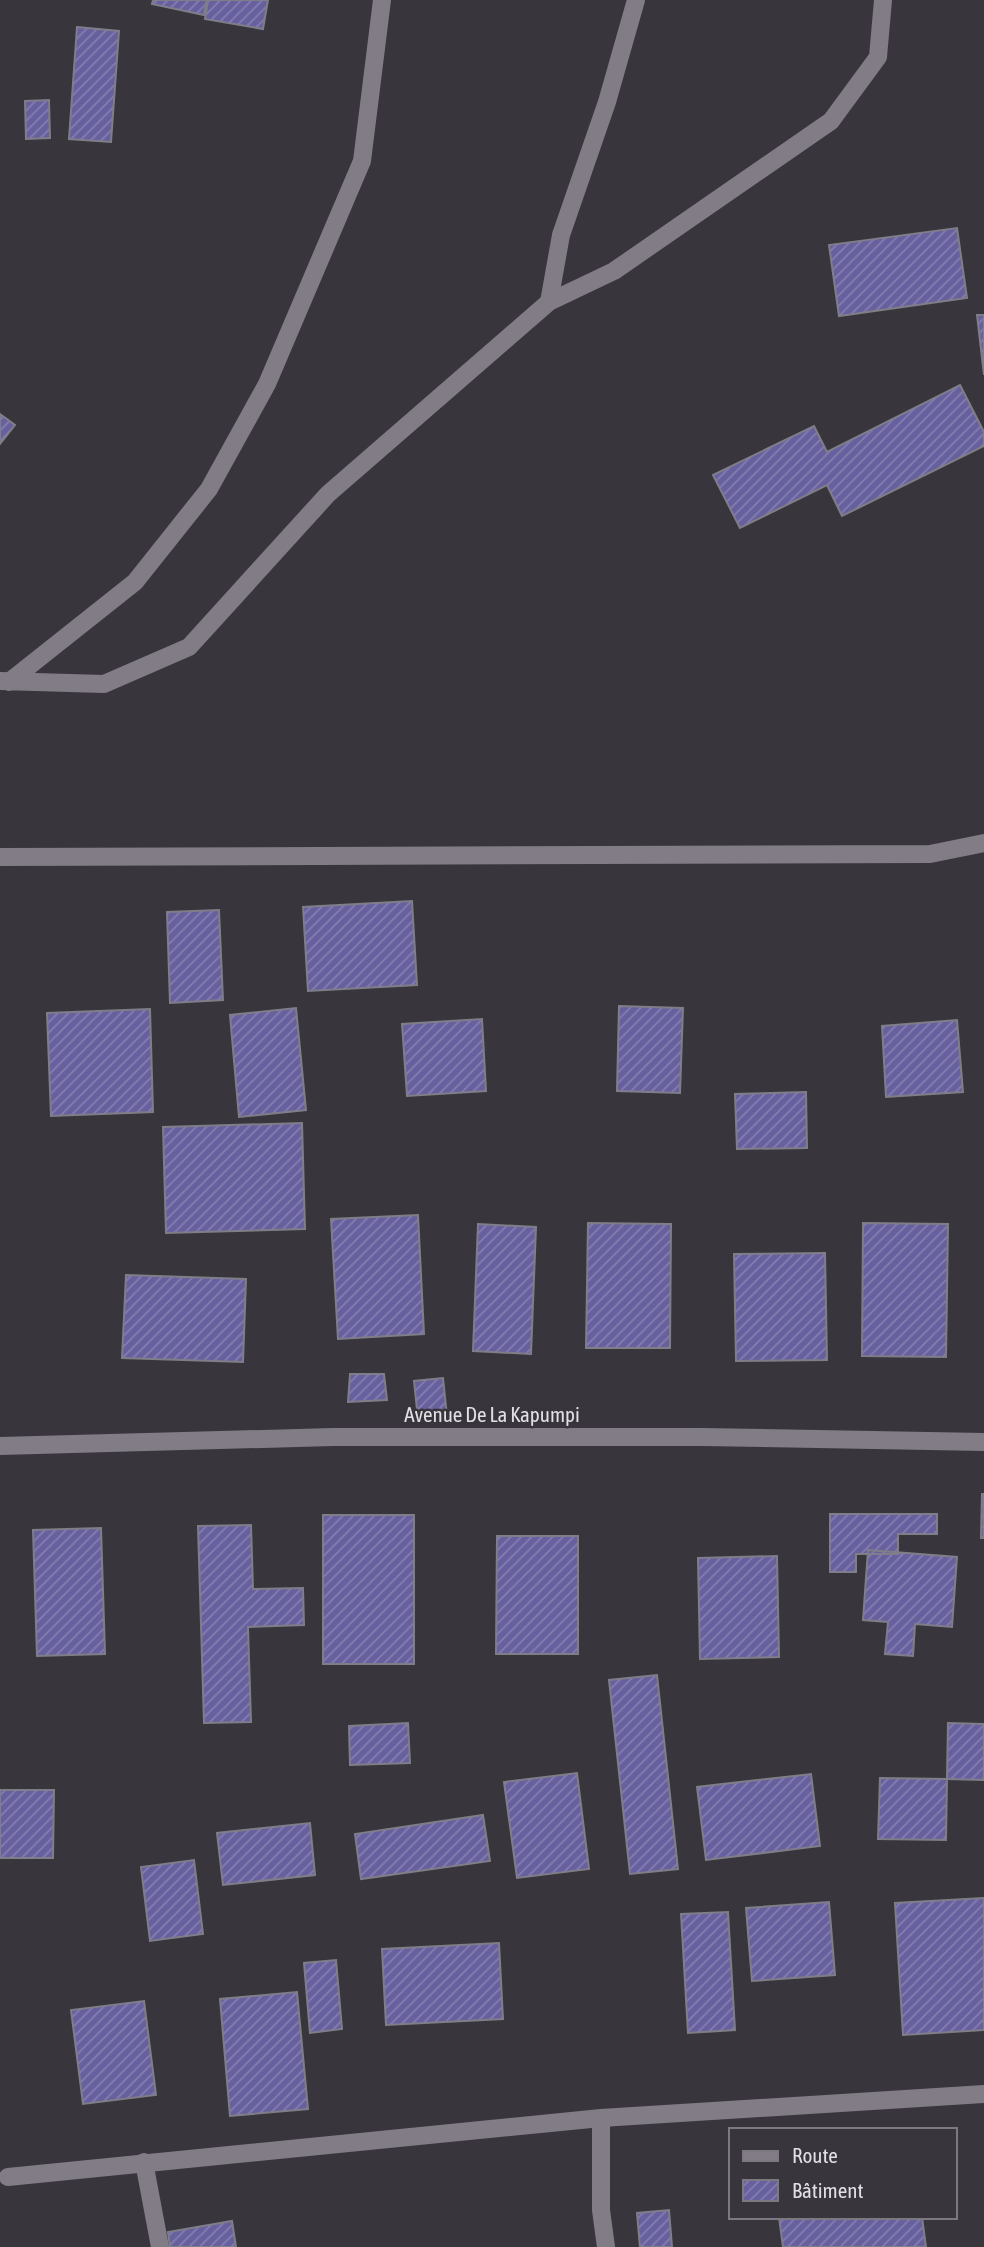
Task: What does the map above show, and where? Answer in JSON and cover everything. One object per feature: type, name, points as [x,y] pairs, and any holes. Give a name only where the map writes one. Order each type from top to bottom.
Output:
[{"type":"street","points":[[4,681],[135,582],[209,489],[267,384],[362,161],[382,0]]},
{"type":"street","points":[[549,302],[561,235],[607,102],[636,0]]},
{"type":"street","points":[[4,681],[103,684],[189,647],[328,494],[549,302],[614,271],[831,121],[878,57],[883,0]]},
{"type":"street","points":[[0,857],[930,854],[984,844]]},
{"type":"street","name":"Avenue De La Kapumpi","points":[[0,1446],[332,1437],[689,1437],[984,1442]]},
{"type":"street","points":[[8,2177],[601,2118],[984,2094]]},
{"type":"street","points":[[601,2118],[601,2210],[606,2247]]},
{"type":"street","points":[[144,2162],[160,2247]]},
{"type":"building","points":[[153,0],[207,0],[204,15],[152,4]]},
{"type":"building","points":[[208,0],[268,0],[263,29],[205,19]]},
{"type":"building","points":[[77,27],[119,31],[111,142],[69,139]]},
{"type":"building","points":[[49,100],[50,138],[26,139],[25,101]]},
{"type":"building","points":[[957,228],[967,298],[839,316],[829,245]]},
{"type":"building","points":[[977,315],[984,315],[984,375]]},
{"type":"building","points":[[960,385],[984,432],[984,446],[842,516],[827,485],[740,528],[713,475],[814,426],[827,452]]},
{"type":"building","points":[[0,414],[15,425],[0,444]]},
{"type":"building","points":[[412,901],[417,985],[308,991],[303,907]]},
{"type":"building","points":[[219,910],[223,1000],[170,1003],[167,912]]},
{"type":"building","points":[[619,1006],[683,1008],[680,1093],[617,1091]]},
{"type":"building","points":[[296,1008],[306,1110],[239,1117],[230,1015]]},
{"type":"building","points":[[150,1009],[153,1112],[51,1116],[47,1013]]},
{"type":"building","points":[[482,1019],[486,1091],[407,1096],[402,1024]]},
{"type":"building","points":[[957,1020],[963,1092],[886,1097],[882,1026]]},
{"type":"building","points":[[806,1092],[807,1148],[737,1149],[735,1094]]},
{"type":"building","points":[[302,1123],[305,1229],[166,1233],[163,1127]]},
{"type":"building","points":[[418,1215],[424,1334],[338,1339],[331,1219]]},
{"type":"building","points":[[588,1223],[671,1224],[670,1348],[586,1348]]},
{"type":"building","points":[[863,1223],[948,1224],[946,1357],[862,1356]]},
{"type":"building","points":[[478,1224],[536,1227],[531,1354],[473,1351]]},
{"type":"building","points":[[825,1253],[827,1360],[736,1361],[734,1254]]},
{"type":"building","points":[[126,1275],[246,1279],[243,1362],[122,1358]]},
{"type":"building","points":[[350,1374],[384,1374],[387,1400],[348,1402]]},
{"type":"building","points":[[443,1378],[447,1416],[418,1419],[414,1381]]},
{"type":"building","points":[[984,1494],[984,1538],[981,1538]]},
{"type":"building","points":[[830,1514],[937,1514],[937,1534],[898,1534],[898,1554],[856,1554],[856,1572],[830,1572]]},
{"type":"building","points":[[323,1515],[414,1515],[414,1664],[323,1664]]},
{"type":"building","points":[[251,1525],[253,1589],[303,1588],[304,1625],[248,1627],[251,1722],[204,1723],[198,1526]]},
{"type":"building","points":[[101,1528],[105,1654],[37,1656],[33,1530]]},
{"type":"building","points":[[497,1536],[578,1536],[578,1654],[496,1654]]},
{"type":"building","points":[[868,1550],[957,1557],[952,1627],[915,1624],[913,1656],[885,1654],[888,1622],[863,1620]]},
{"type":"building","points":[[777,1556],[779,1657],[700,1659],[698,1558]]},
{"type":"building","points":[[657,1675],[678,1869],[630,1874],[609,1680]]},
{"type":"building","points":[[408,1723],[410,1763],[350,1765],[349,1726]]},
{"type":"building","points":[[948,1723],[984,1724],[984,1780],[947,1779]]},
{"type":"building","points":[[577,1773],[589,1869],[517,1878],[504,1782]]},
{"type":"building","points":[[811,1774],[820,1846],[706,1860],[697,1787]]},
{"type":"building","points":[[880,1778],[947,1779],[946,1840],[878,1839]]},
{"type":"building","points":[[0,1790],[54,1790],[53,1858],[0,1858]]},
{"type":"building","points":[[483,1815],[490,1861],[361,1879],[355,1834]]},
{"type":"building","points":[[310,1823],[315,1875],[223,1885],[217,1833]]},
{"type":"building","points":[[194,1860],[203,1934],[150,1941],[141,1867]]},
{"type":"building","points":[[984,1898],[984,2030],[903,2035],[895,1903]]},
{"type":"building","points":[[829,1902],[835,1975],[752,1981],[746,1908]]},
{"type":"building","points":[[728,1912],[735,2030],[688,2033],[681,1914]]},
{"type":"building","points":[[499,1943],[503,2019],[386,2025],[382,1949]]},
{"type":"building","points":[[336,1960],[342,2029],[310,2033],[304,1963]]},
{"type":"building","points":[[297,1992],[308,2109],[230,2116],[220,1999]]},
{"type":"building","points":[[144,2001],[156,2095],[83,2104],[71,2010]]},
{"type":"building","points":[[669,2210],[672,2247],[640,2247],[637,2213]]},
{"type":"building","points":[[779,2219],[922,2219],[926,2247],[783,2247]]},
{"type":"building","points":[[232,2221],[236,2247],[170,2247],[168,2232]]}]
